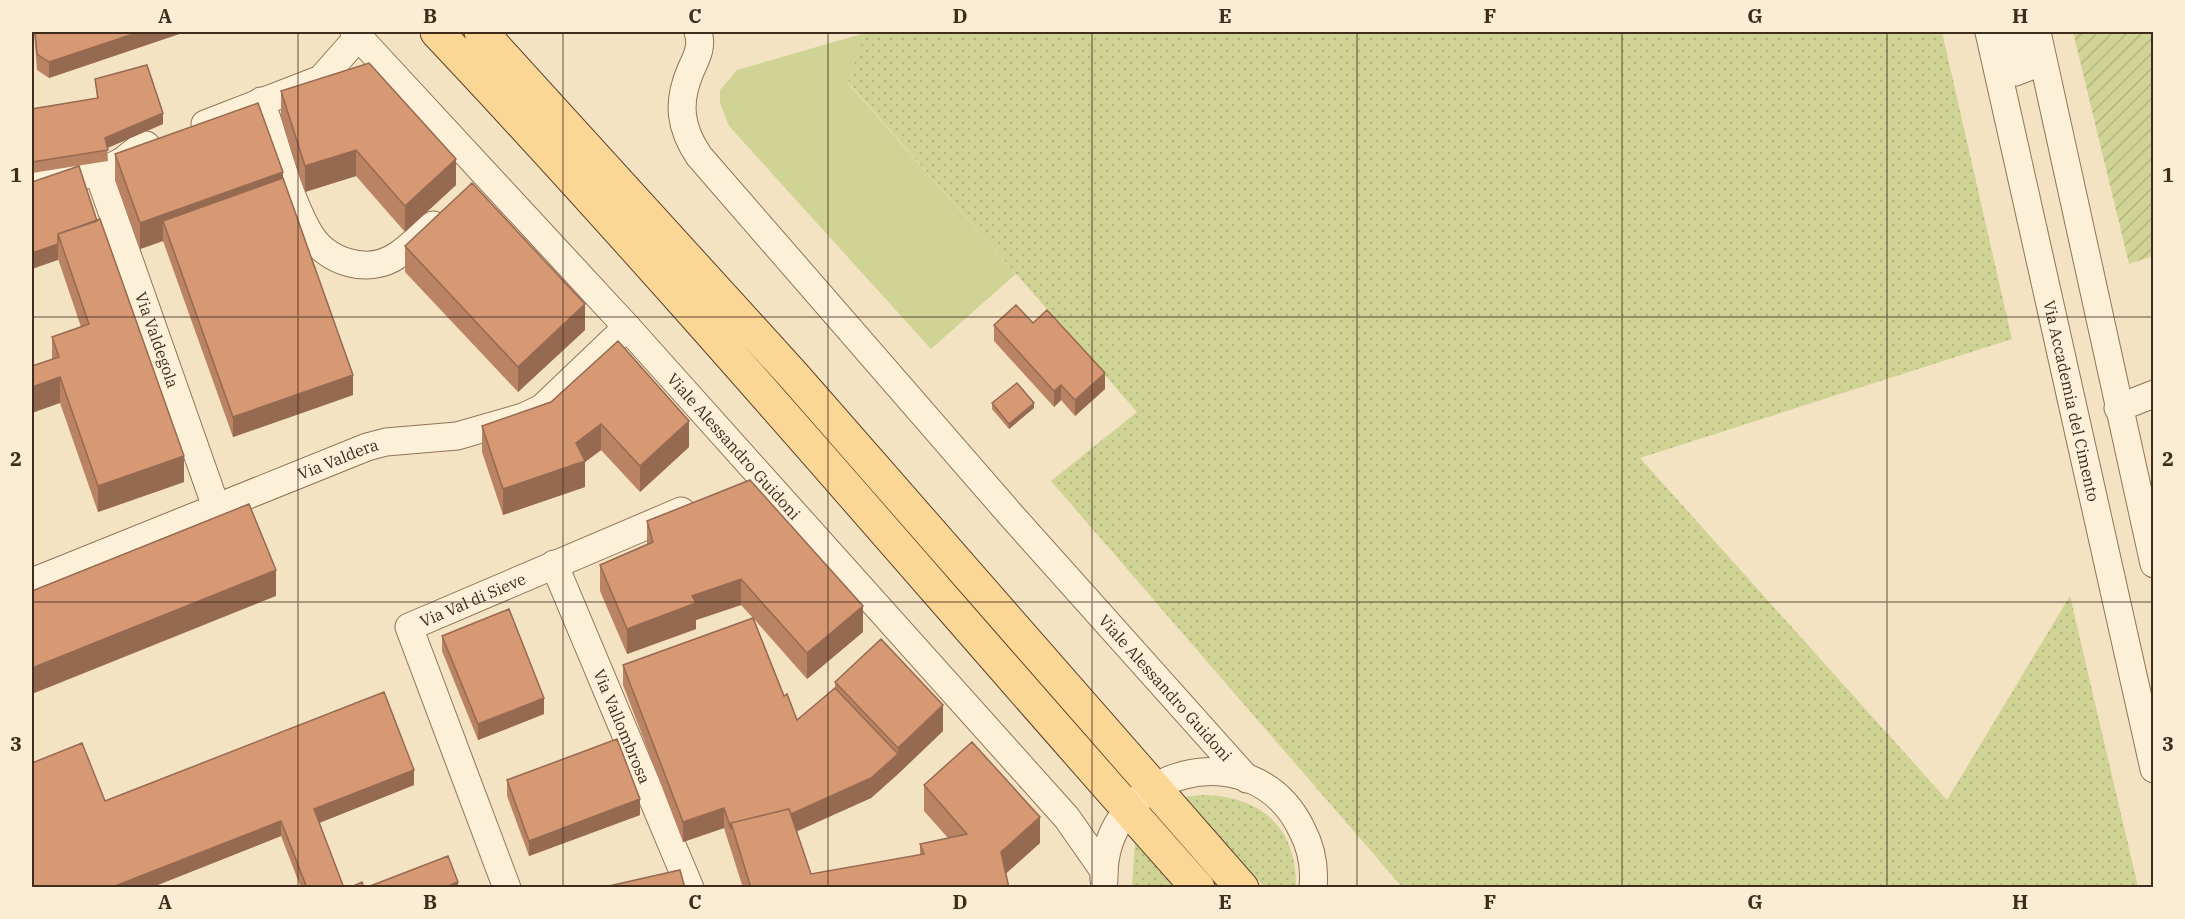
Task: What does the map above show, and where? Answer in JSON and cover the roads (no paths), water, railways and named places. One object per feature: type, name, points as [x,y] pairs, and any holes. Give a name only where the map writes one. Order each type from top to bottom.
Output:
[{"type":"main road","points":[[437,32],[508,106],[774,405],[1198,888]]},
{"type":"main road","points":[[481,32],[794,376],[1242,888]]},
{"type":"street","points":[[699,41],[722,32]]},
{"type":"street","name":"Via Accademia del Cimento","points":[[1989,32],[2154,769]]},
{"type":"street","points":[[2006,32],[2016,75],[2029,70],[2020,32]]},
{"type":"street","points":[[2037,32],[2154,564]]},
{"type":"street","name":"Viale Alessandro Guidoni","points":[[357,34],[469,193],[627,327],[748,483],[1067,818],[1101,882]]},
{"type":"street","points":[[32,184],[98,172],[122,162],[132,151],[321,80],[357,34]]},
{"type":"street","name":"Viale Alessandro Guidoni","points":[[699,41],[683,90],[680,108],[687,136],[699,156],[1018,523],[1247,778],[1281,801],[1300,825],[1311,853],[1315,886]]},
{"type":"street","points":[[261,101],[308,232],[330,254],[357,265],[384,262],[398,255],[469,193]]},
{"type":"street","name":"Via Valdegola","points":[[98,172],[216,507]]},
{"type":"street","name":"Via Valdera","points":[[32,582],[367,447],[386,442],[457,436],[524,417],[542,408],[627,327]]},
{"type":"street","points":[[2118,408],[2154,394]]},
{"type":"street","name":"Via Val di Sieve","points":[[507,888],[408,627],[704,501]]},
{"type":"street","name":"Via Vallombrosa","points":[[554,564],[690,888]]},
{"type":"street","name":"Viale Alessandro Guidoni","points":[[1101,882],[1110,838],[1128,809],[1153,786],[1170,778],[1199,772],[1228,773],[1247,778]]}]
